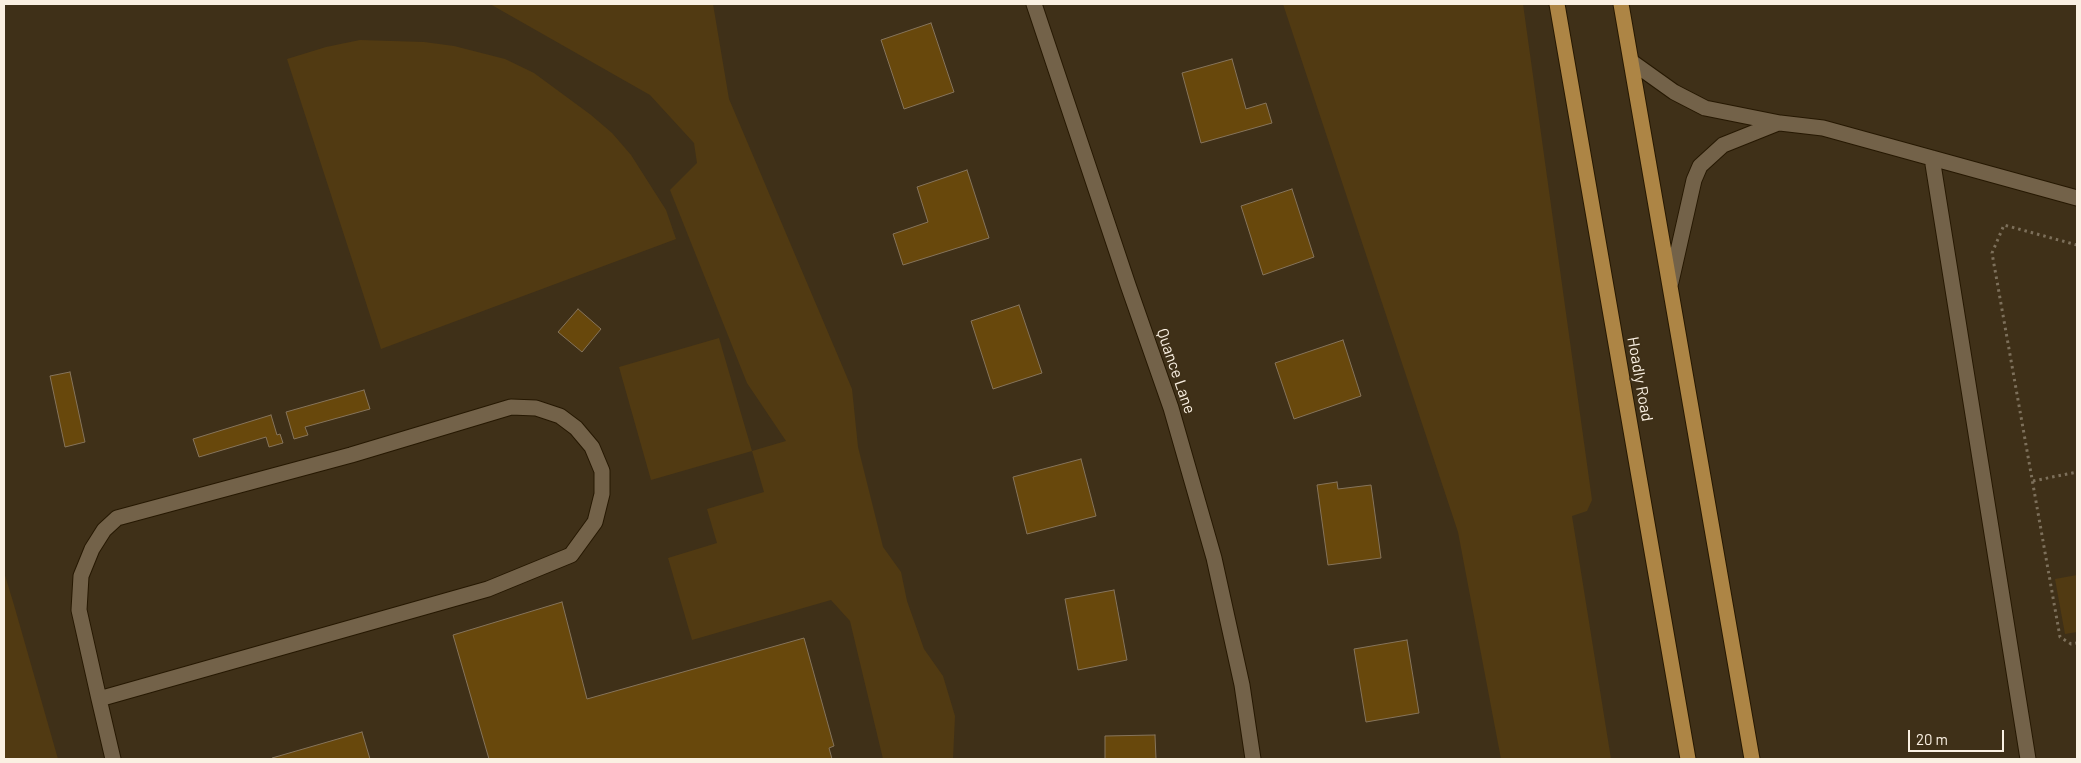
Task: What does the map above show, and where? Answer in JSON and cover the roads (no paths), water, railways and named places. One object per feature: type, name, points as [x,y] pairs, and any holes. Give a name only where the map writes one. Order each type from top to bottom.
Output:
[{"type":"main road","name":"Hoadly Road","points":[[1557,4],[1688,759]]},
{"type":"main road","points":[[1621,4],[1752,759]]},
{"type":"street","name":"Quance Lane","points":[[1034,4],[1174,417],[1214,558],[1242,685],[1253,759]]},
{"type":"street","points":[[1632,62],[1674,92],[1705,108],[1780,123],[1823,128],[2077,198]]},
{"type":"street","points":[[1670,282],[1694,180],[1700,166],[1723,145],[1780,123]]},
{"type":"street","points":[[1932,158],[2028,759]]},
{"type":"street","points":[[99,699],[488,589],[571,555],[594,522],[602,494],[602,471],[592,447],[576,428],[560,416],[536,408],[511,407],[351,455],[117,518],[104,530],[92,549],[81,576],[79,610],[99,699],[113,759]]}]
